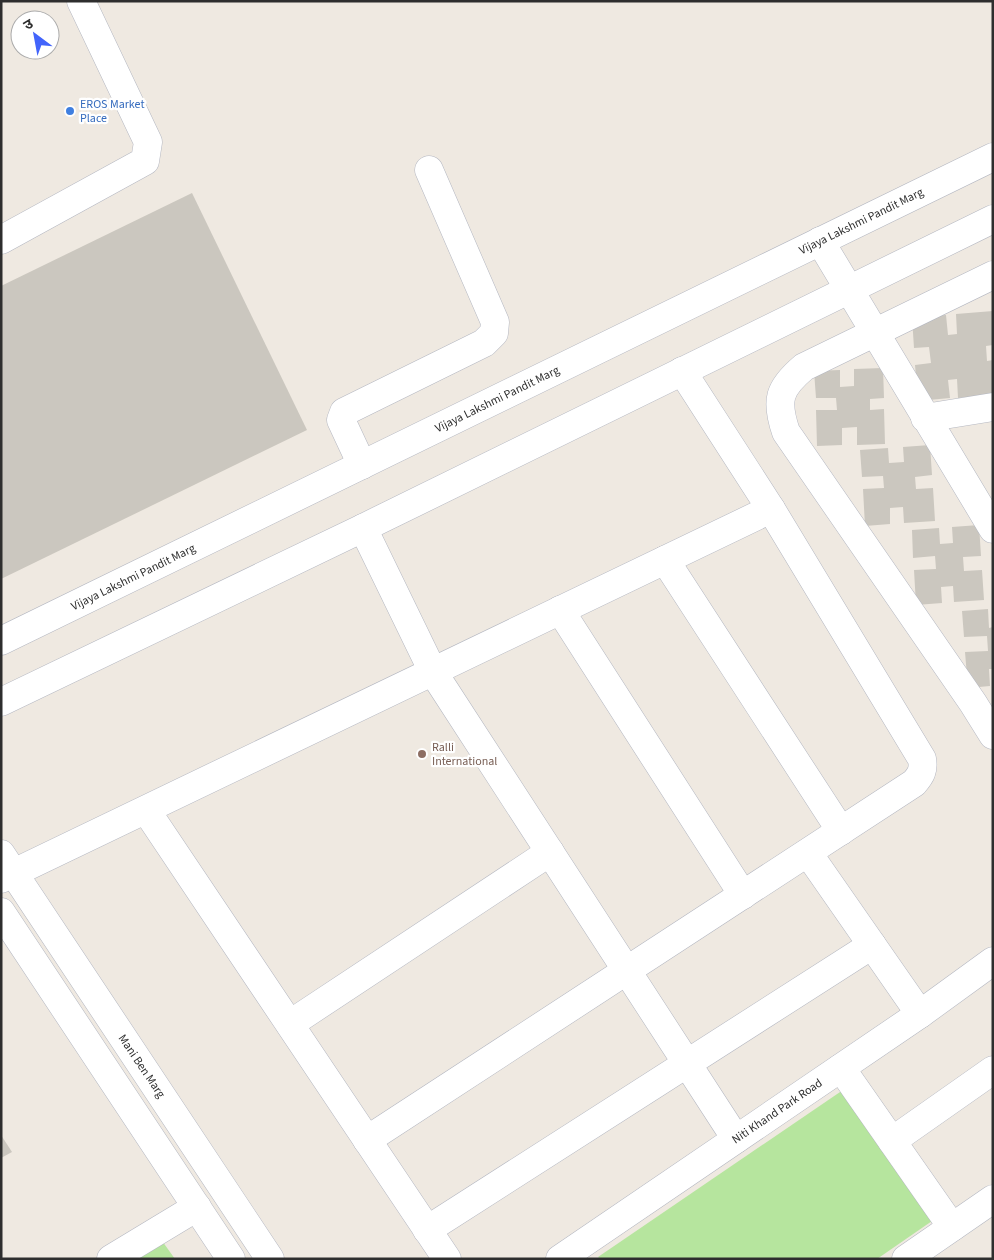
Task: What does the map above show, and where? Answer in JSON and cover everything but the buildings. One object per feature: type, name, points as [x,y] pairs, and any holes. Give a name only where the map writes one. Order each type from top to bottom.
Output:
[{"type":"street","points":[[1,240],[145,161],[148,142],[81,1]]},
{"type":"street","name":"Vijaya Lakshmi Pandit Marg","points":[[1,641],[993,157]]},
{"type":"street","points":[[362,465],[341,420],[344,412],[484,342],[494,333],[496,322],[429,170]]},
{"type":"street","points":[[1,702],[363,528],[993,219]]},
{"type":"street","points":[[820,241],[993,529]]},
{"type":"street","points":[[993,275],[804,367],[790,379],[781,393],[780,415],[786,432],[983,701],[993,735]]},
{"type":"street","points":[[368,1140],[914,783],[922,774],[924,767],[922,759],[771,509],[682,371]]},
{"type":"street","points":[[925,418],[993,407]]},
{"type":"street","points":[[5,869],[146,810],[771,509]]},
{"type":"street","points":[[363,528],[433,672],[736,1139]]},
{"type":"street","points":[[665,560],[841,831]]},
{"type":"street","points":[[560,610],[743,895]]},
{"type":"street","points":[[146,810],[447,1259]]},
{"type":"street","points":[[290,1024],[550,852]]},
{"type":"street","points":[[808,853],[920,1014]]},
{"type":"street","name":"Mani Ben Marg","points":[[5,869],[270,1259]]},
{"type":"street","points":[[1,912],[231,1259]]},
{"type":"street","points":[[427,1230],[872,945]]},
{"type":"street","name":"Niti Khand Park Road","points":[[576,1254],[736,1139],[920,1014],[993,961]]},
{"type":"street","points":[[841,1068],[952,1227]]},
{"type":"street","points":[[892,1141],[993,1070]]},
{"type":"street","points":[[906,1259],[993,1200]]},
{"type":"street","points":[[112,1259],[197,1207]]},
{"type":"green space","points":[[843,1090],[932,1221],[877,1259],[600,1259],[598,1257]]},
{"type":"green space","points":[[160,1238],[175,1259],[126,1259]]},
{"type":"place","name":"EROS Market Place","points":[[70,111]]},
{"type":"place","name":"Ralli International","points":[[422,754]]}]
